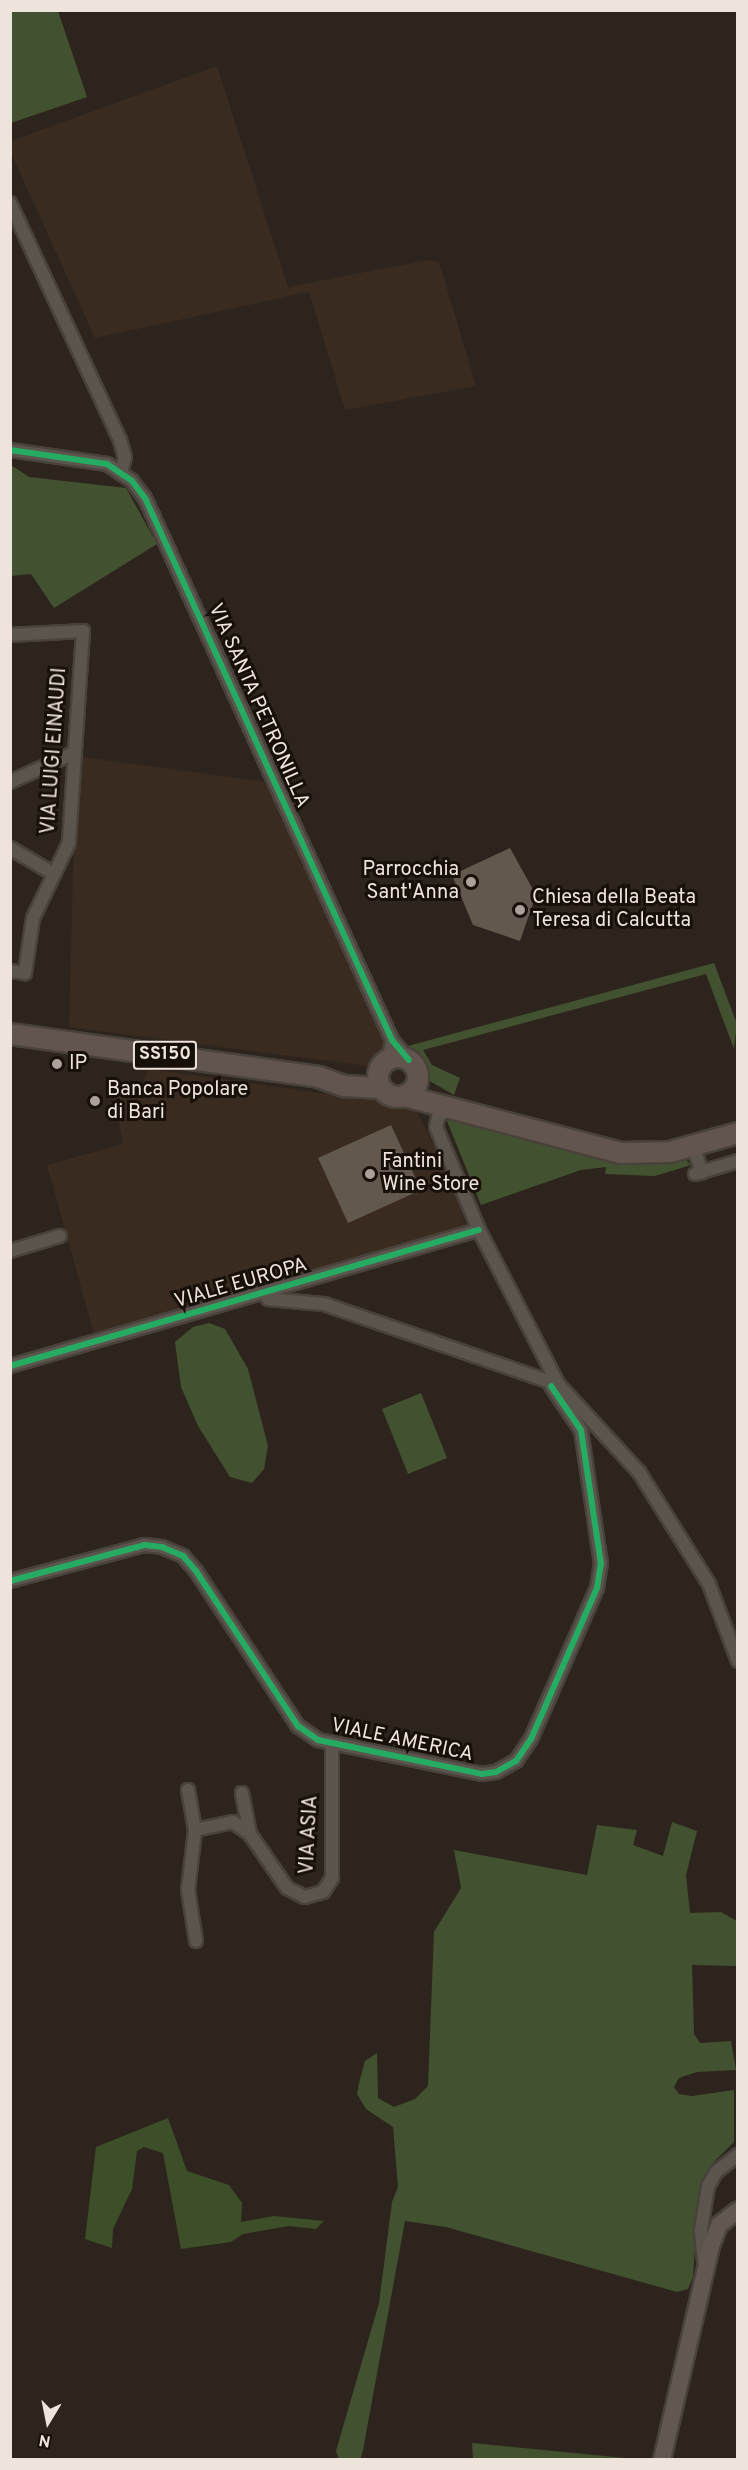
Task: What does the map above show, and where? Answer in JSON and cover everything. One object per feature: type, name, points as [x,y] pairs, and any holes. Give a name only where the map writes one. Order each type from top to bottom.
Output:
[{"type":"main road","name":"SS150","points":[[10,1034],[319,1077],[344,1086],[390,1063]]},
{"type":"main road","points":[[411,1088],[417,1069],[390,1063],[392,1096],[411,1088],[444,1104],[607,1151],[653,1154],[693,1146],[738,1133]]},
{"type":"main road","points":[[662,2460],[705,2266],[719,2226],[738,2210]]},
{"type":"street","points":[[10,203],[120,440],[125,457],[121,473]]},
{"type":"street","name":"VIA SANTA PETRONILLA","points":[[10,450],[91,459],[121,473],[145,498],[156,518],[390,1063]]},
{"type":"street","name":"VIA LUIGI EINAUDI","points":[[10,635],[83,631],[69,843],[33,918],[25,974],[10,971]]},
{"type":"street","points":[[10,782],[75,753]]},
{"type":"street","points":[[10,848],[54,874]]},
{"type":"street","points":[[444,1104],[436,1127],[479,1230],[554,1385],[639,1472],[709,1584],[738,1661]]},
{"type":"street","points":[[693,1146],[698,1173],[738,1161]]},
{"type":"street","name":"VIALE EUROPA","points":[[10,1366],[246,1301],[479,1230]]},
{"type":"street","points":[[10,1251],[60,1236]]},
{"type":"street","points":[[246,1301],[286,1298],[324,1304],[554,1385]]},
{"type":"street","name":"VIALE AMERICA","points":[[10,1581],[144,1545],[183,1556],[298,1726],[332,1746],[482,1774],[516,1761],[531,1739],[597,1588],[601,1564],[581,1430],[554,1385]]},
{"type":"street","name":"VIA ASIA","points":[[242,1793],[250,1834],[287,1888],[305,1897],[323,1892],[332,1878],[332,1746]]},
{"type":"street","points":[[188,1790],[195,1830],[188,1890],[196,1941]]},
{"type":"street","points":[[195,1830],[232,1822],[250,1834]]},
{"type":"street","points":[[705,2266],[701,2230],[708,2186],[716,2172],[738,2155]]},
{"type":"shaded area","points":[[217,66],[288,287],[427,260],[439,262],[476,386],[345,410],[309,292],[95,338],[11,153],[11,141]]},
{"type":"shaded area","points":[[76,756],[265,782],[385,1043],[385,1055],[378,1063],[368,1066],[69,1027]]},
{"type":"shaded area","points":[[148,1069],[414,1106],[454,1185],[466,1227],[94,1334],[47,1165],[123,1144],[114,1096],[141,1089]]},
{"type":"green space","points":[[10,11],[58,11],[87,97],[11,123]]},
{"type":"green space","points":[[11,465],[29,477],[126,488],[157,544],[54,608],[31,574],[11,576]]},
{"type":"green space","points":[[714,963],[737,1024],[734,1049],[706,974],[423,1050],[432,1065],[460,1078],[454,1095],[428,1080],[408,1046]]},
{"type":"green space","points":[[445,1116],[622,1162],[685,1159],[691,1165],[655,1176],[605,1174],[606,1167],[581,1170],[481,1205]]},
{"type":"green space","points":[[209,1323],[225,1329],[248,1369],[268,1446],[264,1469],[252,1483],[230,1477],[198,1426],[181,1387],[175,1342],[193,1327]]},
{"type":"green space","points":[[421,1393],[447,1458],[408,1474],[382,1409]]},
{"type":"green space","points":[[672,1822],[697,1831],[686,1875],[690,1913],[721,1912],[737,1921],[738,1966],[692,1965],[694,2034],[700,2043],[731,2041],[736,2070],[697,2072],[679,2078],[674,2087],[679,2094],[692,2096],[734,2090],[734,2142],[711,2165],[698,2201],[693,2277],[688,2289],[677,2292],[446,2227],[405,2221],[363,2450],[360,2460],[339,2459],[336,2451],[379,2303],[392,2202],[398,2187],[393,2127],[366,2109],[357,2094],[365,2061],[377,2053],[378,2098],[394,2107],[415,2099],[428,2086],[434,1932],[461,1888],[454,1850],[587,1875],[597,1825],[637,1830],[633,1845],[663,1856]]},
{"type":"green space","points":[[168,2118],[187,2171],[229,2185],[242,2203],[241,2222],[274,2216],[324,2221],[316,2229],[289,2226],[243,2234],[231,2242],[181,2249],[163,2153],[144,2147],[137,2151],[132,2189],[113,2229],[112,2248],[85,2239],[96,2147]]},
{"type":"green space","points":[[472,2443],[635,2459],[473,2459]]},
{"type":"building","points":[[510,848],[536,895],[520,941],[473,925],[452,875]]},
{"type":"building","name":"Fantini Wine Store","points":[[391,1125],[421,1190],[348,1223],[318,1158]]},
{"type":"cycle path","points":[[10,450],[107,464],[132,481],[145,498],[392,1040],[409,1060]]},
{"type":"cycle path","points":[[10,1366],[479,1230]]},
{"type":"cycle path","points":[[10,1581],[144,1545],[162,1547],[183,1556],[196,1571],[298,1726],[318,1740],[482,1774],[496,1772],[516,1761],[531,1739],[597,1588],[601,1564],[581,1430],[551,1386]]},
{"type":"place","name":"Parrocchia Sant'Anna","points":[[471,882]]},
{"type":"place","name":"Chiesa della Beata Teresa di Calcutta","points":[[520,910]]},
{"type":"place","name":"IP","points":[[57,1064]]},
{"type":"place","name":"Banca Popolare di Bari","points":[[95,1101]]},
{"type":"place","name":"Fantini Wine Store","points":[[370,1174]]}]
